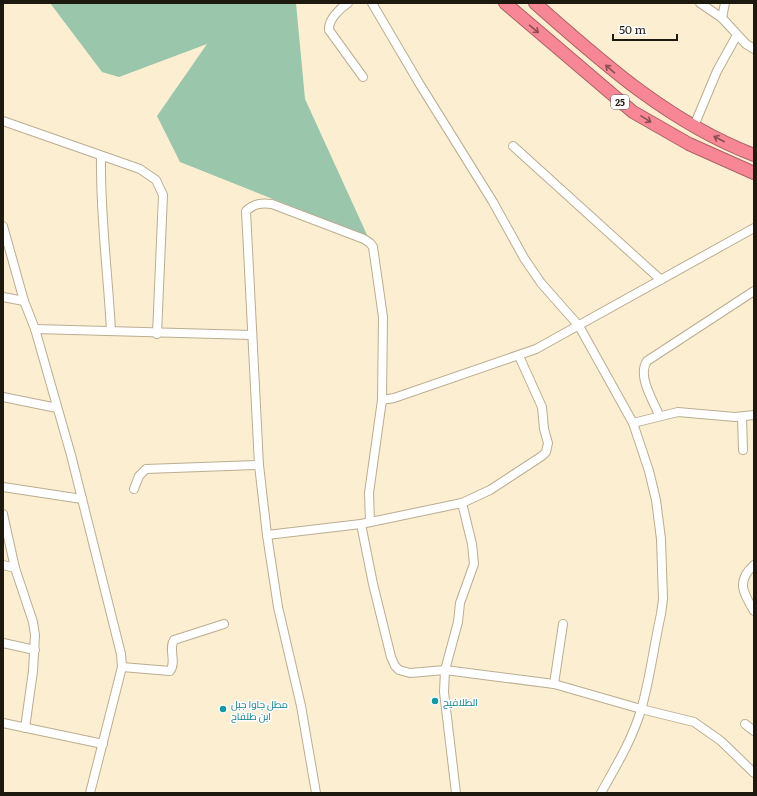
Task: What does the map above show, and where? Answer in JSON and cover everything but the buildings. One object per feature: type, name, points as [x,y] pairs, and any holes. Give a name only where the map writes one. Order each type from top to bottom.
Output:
[{"type":"highway","name":"25","points":[[505,3],[633,112],[689,144],[754,173]]},
{"type":"highway","name":"25","points":[[535,3],[618,75],[667,110],[694,126],[754,155]]},
{"type":"street","points":[[348,3],[331,21],[329,30],[363,77]]},
{"type":"street","points":[[372,3],[419,83],[493,202],[524,258],[541,283],[578,326],[633,423],[649,471],[656,500],[661,539],[663,599],[661,614],[641,709],[629,742],[600,793]]},
{"type":"street","points":[[700,3],[722,18],[746,44],[754,48]]},
{"type":"street","points":[[722,18],[725,3]]},
{"type":"street","points":[[694,126],[717,71],[737,35]]},
{"type":"street","points":[[3,121],[149,174],[156,180],[163,195],[157,334]]},
{"type":"street","points":[[513,146],[660,280]]},
{"type":"street","points":[[101,157],[101,212],[112,331]]},
{"type":"street","points":[[316,793],[300,706],[278,607],[267,535],[259,465],[246,210],[253,205],[260,203],[272,204],[364,239],[373,247],[383,317],[382,400],[369,493],[370,522]]},
{"type":"street","points":[[3,226],[24,302],[35,328],[82,499],[119,643],[122,668],[90,793]]},
{"type":"street","points":[[382,400],[394,398],[519,356],[549,343],[754,228]]},
{"type":"street","points":[[659,415],[644,376],[643,366],[646,361],[754,291]]},
{"type":"street","points":[[3,297],[24,302]]},
{"type":"street","points":[[35,328],[157,334],[252,336]]},
{"type":"street","points":[[267,535],[361,524],[462,504],[490,490],[542,456],[547,449],[542,407],[519,356]]},
{"type":"street","points":[[3,397],[57,408]]},
{"type":"street","points":[[633,423],[659,415],[687,411],[742,417],[754,415]]},
{"type":"street","points":[[742,417],[743,450]]},
{"type":"street","points":[[134,489],[139,476],[146,469],[259,465]]},
{"type":"street","points":[[3,487],[82,499]]},
{"type":"street","points":[[456,793],[444,692],[445,670],[458,622],[460,603],[474,564],[472,544],[462,504]]},
{"type":"street","points":[[3,514],[15,568],[33,622],[35,650],[34,671],[25,728]]},
{"type":"street","points":[[361,524],[373,584],[395,666],[399,670],[410,673],[445,670],[554,684],[641,709],[694,722],[721,741],[754,773]]},
{"type":"street","points":[[3,565],[15,568]]},
{"type":"street","points":[[754,565],[744,576],[743,582],[745,597],[754,611]]},
{"type":"street","points":[[122,668],[170,671],[173,666],[172,646],[174,640],[224,624]]},
{"type":"street","points":[[554,684],[563,624]]},
{"type":"street","points":[[3,643],[35,650]]},
{"type":"street","points":[[3,722],[103,744]]},
{"type":"street","points":[[745,724],[754,731]]},
{"type":"green space","points":[[50,3],[296,3],[305,99],[368,237],[180,162],[157,116],[207,44],[119,77],[102,72]]},
{"type":"place","name":"الطلافيح","points":[[435,701]]},
{"type":"place","name":"مطل جاوا جبل ابن طلفاح","points":[[223,709]]}]
